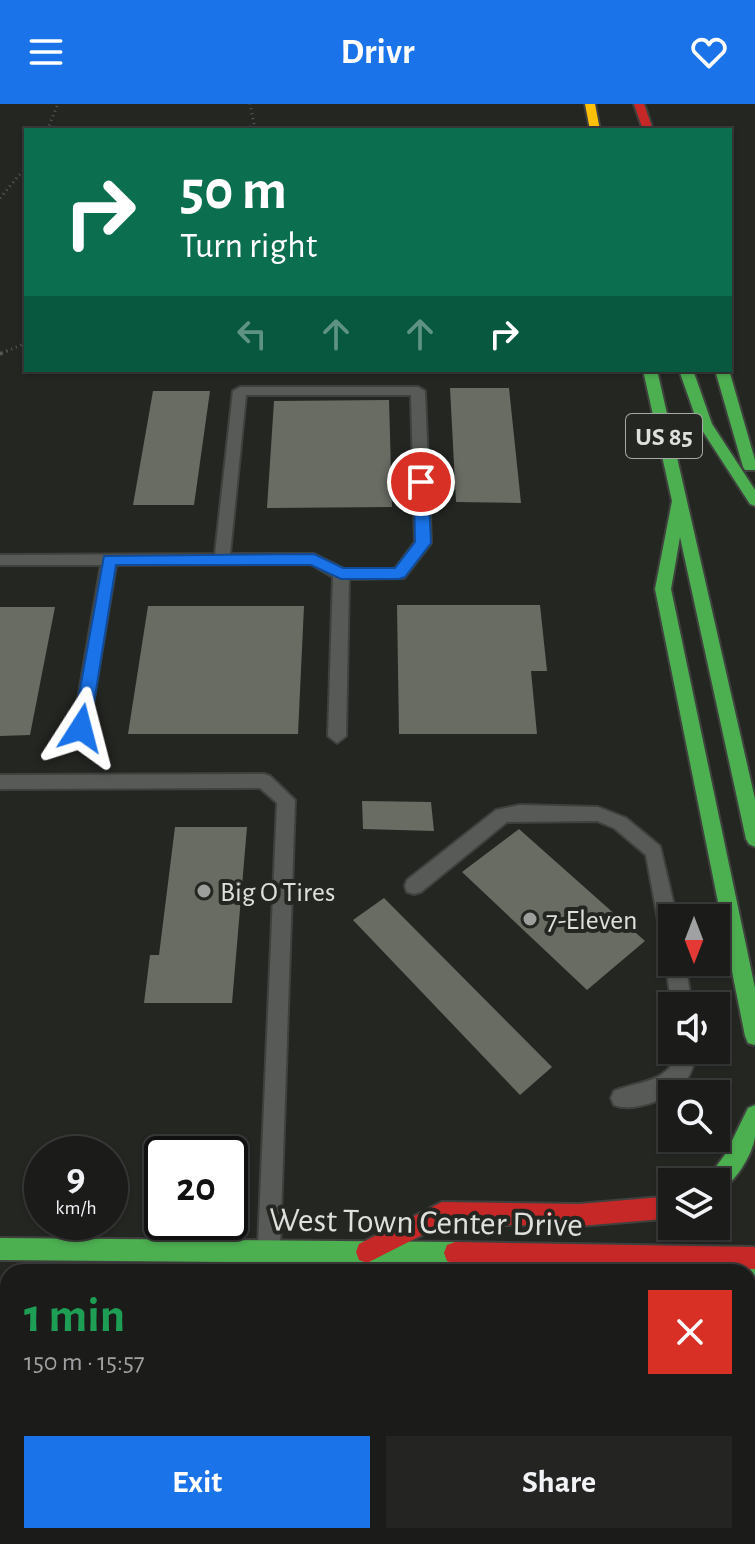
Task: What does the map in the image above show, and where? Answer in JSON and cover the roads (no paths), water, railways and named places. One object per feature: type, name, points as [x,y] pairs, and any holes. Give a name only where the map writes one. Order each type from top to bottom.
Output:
[{"type":"main road","points":[[590,104],[595,128]]},
{"type":"main road","points":[[639,104],[647,128]]},
{"type":"main road","name":"US 85","points":[[650,372],[755,839]]},
{"type":"main road","points":[[687,372],[705,424],[755,501]]},
{"type":"main road","name":"US 85","points":[[723,372],[755,485]]},
{"type":"main road","points":[[679,502],[663,589],[755,1036]]},
{"type":"main road","points":[[728,1168],[755,1115]]},
{"type":"main road","points":[[367,1252],[442,1213],[579,1215],[658,1208]]},
{"type":"main road","name":"West Town Center Drive","points":[[0,1249],[746,1258]]},
{"type":"lane","points":[[0,560],[222,560],[314,559],[341,574],[399,574],[423,543],[418,391],[240,391],[222,560]]},
{"type":"lane","points":[[81,728],[109,560]]},
{"type":"lane","points":[[337,736],[341,574]]},
{"type":"lane","points":[[0,782],[264,781],[286,800],[269,1250]]},
{"type":"lane","points":[[414,886],[502,815],[573,812],[598,814],[637,835],[654,851],[664,904]]},
{"type":"lane","points":[[621,1098],[655,1092],[672,1083],[685,1064]]},
{"type":"place","name":"Big O Tires","points":[[204,891]]},
{"type":"place","name":"7-Eleven","points":[[530,919]]}]
